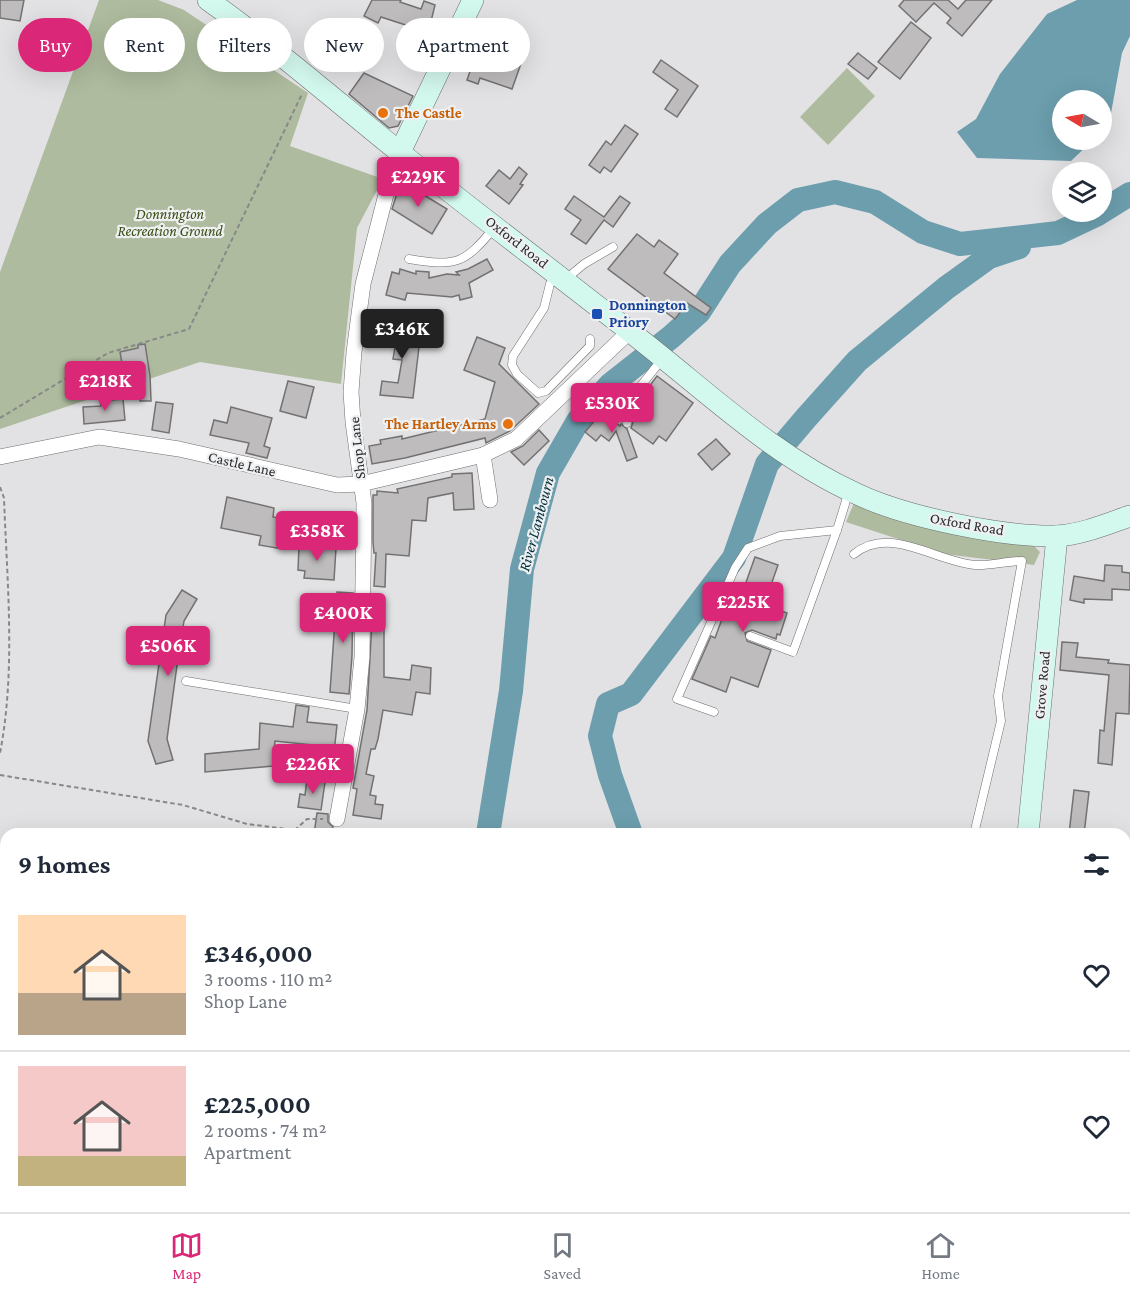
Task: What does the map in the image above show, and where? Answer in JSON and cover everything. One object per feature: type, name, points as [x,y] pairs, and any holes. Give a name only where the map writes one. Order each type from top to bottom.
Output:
[{"type":"main road","name":"Oxford Road","points":[[208,0],[768,442],[810,470],[890,507],[917,515],[992,529],[1057,536],[1076,533],[1130,516]]},
{"type":"main road","points":[[400,152],[473,0]]},
{"type":"main road","name":"Grove Road","points":[[1029,828],[1057,536]]},
{"type":"street","name":"Shop Lane","points":[[337,819],[357,709],[363,622],[364,503],[351,392],[354,352],[363,284],[390,178],[400,152]]},
{"type":"street","name":"Castle Lane","points":[[0,457],[99,437],[179,449],[337,485],[361,484],[483,454],[516,439],[649,347]]},
{"type":"street","points":[[483,454],[490,500]]},
{"type":"lane","points":[[409,259],[435,263],[460,260],[475,250],[495,226]]},
{"type":"lane","points":[[590,339],[590,346],[546,391],[538,393],[517,374],[512,365],[513,356],[544,308],[550,284],[560,276],[614,247]]},
{"type":"lane","points":[[627,423],[624,407],[649,347]]},
{"type":"lane","points":[[750,636],[793,652],[837,531],[849,490]]},
{"type":"lane","points":[[714,712],[677,699],[735,568],[748,548],[780,536],[837,531]]},
{"type":"lane","points":[[854,554],[866,545],[884,541],[974,565],[1022,561],[998,696],[1001,721],[975,828]]},
{"type":"lane","points":[[186,681],[357,709]]},
{"type":"path","points":[[0,418],[108,353],[189,329],[310,79]]},
{"type":"path","points":[[0,487],[4,498],[8,605],[7,716],[0,753]]},
{"type":"path","points":[[0,776],[183,805],[247,824],[279,828]]},
{"type":"path","points":[[297,828],[307,819],[337,819]]},
{"type":"green space","name":"Donnington Recreation Ground","points":[[99,0],[158,0],[184,10],[197,19],[197,72],[277,72],[308,93],[290,146],[383,179],[357,228],[341,384],[200,362],[0,429],[0,272],[73,72],[92,72],[92,19]]},
{"type":"green space","points":[[847,68],[875,96],[828,145],[800,117]]},
{"type":"green space","points":[[854,503],[1034,546],[1040,552],[1034,565],[944,554],[846,522]]},
{"type":"water","points":[[1077,0],[1130,0],[1130,36],[1122,53],[1112,108],[1112,90],[1052,90],[1052,150],[1083,150],[1071,161],[977,158],[957,132],[976,119],[1000,74],[1047,14]]},
{"type":"building","points":[[0,0],[24,0],[18,21],[0,18]]},
{"type":"building","points":[[372,0],[401,0],[400,2],[421,9],[424,1],[435,5],[432,18],[396,18],[396,22],[381,17],[364,16]]},
{"type":"building","points":[[904,0],[948,0],[958,9],[966,0],[992,0],[962,36],[947,23],[951,18],[934,3],[916,22],[899,6]]},
{"type":"building","points":[[911,22],[931,38],[900,79],[878,62]]},
{"type":"building","points":[[858,53],[877,68],[868,79],[848,64]]},
{"type":"building","points":[[661,60],[698,86],[677,117],[665,109],[678,90],[653,72]]},
{"type":"building","points":[[470,72],[518,72],[512,89],[480,78],[478,84],[467,80]]},
{"type":"building","name":"The Castle","points":[[364,73],[413,96],[398,126],[389,128],[349,94]]},
{"type":"building","points":[[625,125],[638,134],[611,172],[604,167],[600,173],[589,165],[606,141],[611,145]]},
{"type":"building","points":[[519,167],[527,174],[520,184],[523,185],[509,204],[486,186],[499,170],[510,179]]},
{"type":"building","points":[[401,181],[447,209],[432,234],[392,209]]},
{"type":"building","points":[[574,196],[604,217],[620,196],[630,203],[613,227],[604,220],[586,244],[571,234],[581,220],[565,209]]},
{"type":"building","points":[[637,234],[654,247],[659,240],[678,254],[664,273],[711,308],[706,315],[687,303],[675,319],[608,269]]},
{"type":"building","points":[[487,259],[493,270],[469,283],[472,297],[460,300],[459,295],[452,297],[407,293],[405,300],[386,295],[392,272],[399,274],[400,269],[416,274],[416,271],[429,272],[429,278],[447,274],[459,275],[456,272],[468,269]]},
{"type":"building","points":[[381,325],[421,330],[413,398],[380,395],[382,381],[398,383],[402,360],[393,359],[396,341],[379,339]]},
{"type":"building","points":[[477,337],[505,348],[499,364],[539,404],[510,431],[486,443],[485,438],[372,464],[369,446],[381,444],[380,440],[402,436],[402,439],[485,419],[495,382],[464,370]]},
{"type":"building","points":[[145,344],[151,401],[140,401],[139,366],[123,369],[120,352]]},
{"type":"building","points":[[657,376],[693,403],[666,441],[659,436],[653,444],[631,428],[633,422],[631,411]]},
{"type":"building","points":[[288,381],[314,387],[306,418],[280,411]]},
{"type":"building","points":[[123,399],[125,420],[84,424],[83,407],[101,406],[100,401]]},
{"type":"building","points":[[156,402],[173,404],[169,433],[152,430]]},
{"type":"building","points":[[231,407],[272,418],[264,446],[270,448],[267,458],[246,453],[249,443],[210,435],[214,420],[227,423]]},
{"type":"building","points":[[602,412],[627,429],[637,457],[627,461],[616,431],[609,441],[601,435],[596,441],[585,432]]},
{"type":"building","points":[[539,430],[549,441],[524,465],[511,452],[523,446]]},
{"type":"building","points":[[716,439],[730,454],[712,470],[698,454]]},
{"type":"building","points":[[472,473],[474,509],[454,510],[453,493],[428,498],[426,521],[412,520],[409,556],[386,554],[385,587],[374,586],[376,553],[374,553],[373,542],[373,495],[377,495],[377,491],[398,493],[397,489],[452,477],[452,474]]},
{"type":"building","points":[[227,497],[274,508],[273,517],[288,520],[282,549],[259,545],[261,536],[221,528]]},
{"type":"building","points":[[299,546],[336,548],[334,580],[304,578],[305,571],[298,570]]},
{"type":"building","points":[[755,557],[778,565],[764,605],[787,613],[780,635],[777,634],[776,639],[752,630],[745,633],[747,641],[771,650],[758,687],[731,677],[726,692],[692,679],[711,636],[715,638],[735,584],[744,588]]},
{"type":"building","points":[[1105,565],[1122,566],[1122,572],[1130,573],[1130,590],[1112,589],[1112,600],[1084,599],[1084,603],[1070,600],[1074,576],[1104,581]]},
{"type":"building","points":[[182,590],[197,599],[184,621],[178,658],[167,739],[173,760],[156,764],[148,741],[166,615]]},
{"type":"building","points":[[337,592],[353,593],[349,694],[330,692]]},
{"type":"building","points":[[372,622],[384,622],[384,677],[410,680],[412,665],[431,668],[430,694],[416,692],[412,715],[383,710],[378,739],[375,749],[371,749],[366,774],[374,776],[370,795],[376,796],[375,804],[383,805],[381,819],[353,815],[357,789],[353,788],[367,710]]},
{"type":"building","points":[[1062,642],[1078,643],[1076,657],[1109,660],[1108,663],[1130,665],[1129,714],[1116,713],[1112,765],[1098,763],[1100,730],[1104,731],[1109,675],[1060,670]]},
{"type":"building","points":[[296,705],[309,707],[307,722],[337,725],[332,771],[319,770],[322,746],[275,741],[273,766],[205,772],[205,754],[259,749],[260,723],[293,727]]},
{"type":"building","points":[[307,779],[325,782],[321,810],[298,807],[300,794],[305,795]]},
{"type":"building","points":[[1074,790],[1089,792],[1085,828],[1070,828]]},
{"type":"building","points":[[317,813],[328,814],[328,822],[333,828],[315,828]]},
{"type":"waterway","name":"River Lambourn","points":[[489,828],[511,691],[522,569],[548,473],[578,421],[610,385],[699,312],[730,264],[767,224],[798,200],[835,192],[875,202],[923,232],[960,244],[1058,233],[1096,215],[1130,194]]},
{"type":"waterway","points":[[629,828],[610,775],[600,736],[608,704],[631,694],[734,558],[767,464],[857,361],[946,288],[989,257],[1019,247]]},
{"type":"place","name":"The Castle","points":[[383,113]]},
{"type":"place","name":"Donnington Priory","points":[[597,314]]},
{"type":"place","name":"The Hartley Arms","points":[[508,424]]}]
